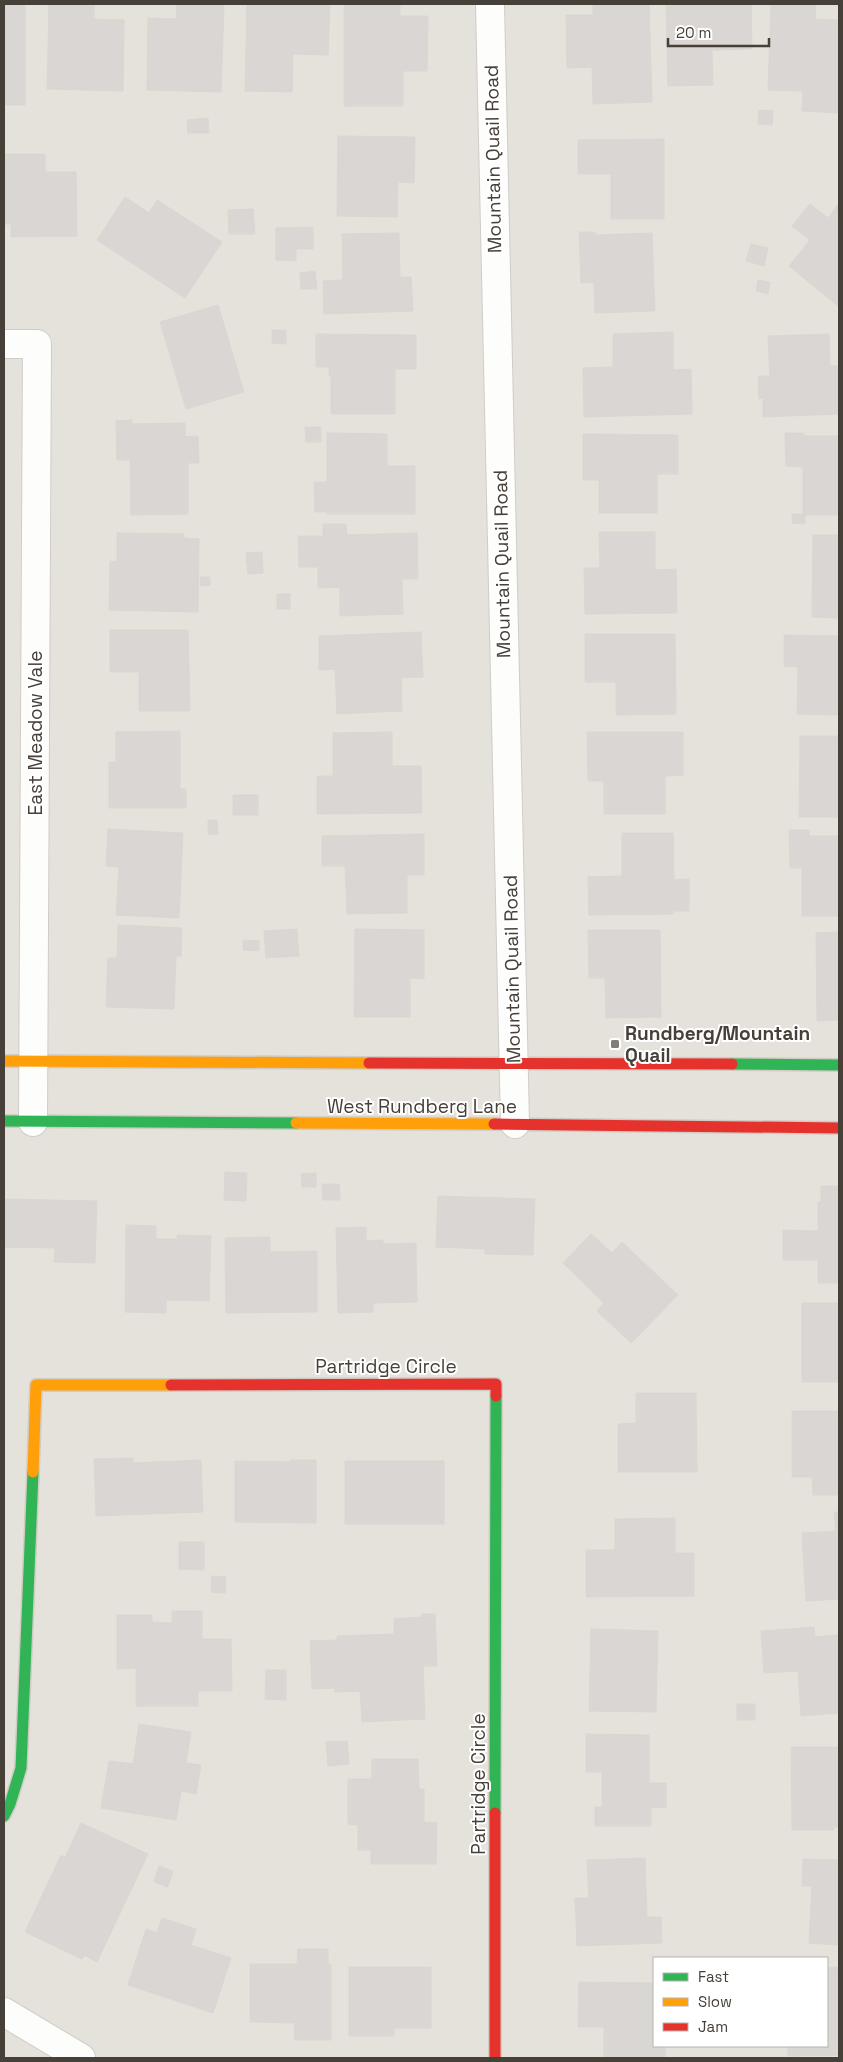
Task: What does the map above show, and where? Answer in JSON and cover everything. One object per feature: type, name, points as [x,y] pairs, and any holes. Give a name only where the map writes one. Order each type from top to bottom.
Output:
[{"type":"main road","points":[[4,1061],[839,1065]]},
{"type":"main road","name":"West Rundberg Lane","points":[[4,1122],[515,1124],[839,1128]]},
{"type":"main road","name":"Partridge Circle","points":[[4,1816],[10,1804],[21,1768],[36,1385],[496,1384],[495,2058]]},
{"type":"street","name":"Mountain Quail Road","points":[[490,4],[515,1124]]},
{"type":"street","name":"East Meadow Vale","points":[[4,344],[36,344],[33,1122]]},
{"type":"street","points":[[4,2012],[81,2058]]},
{"type":"shaded area","points":[[4,4],[839,4],[839,2058],[4,2058]]},
{"type":"building","points":[[4,4],[25,4],[25,105],[4,105]]},
{"type":"building","points":[[49,4],[94,4],[94,19],[124,20],[123,91],[47,89]]},
{"type":"building","points":[[177,4],[224,4],[221,92],[147,90],[148,18],[176,19]]},
{"type":"building","points":[[247,4],[330,4],[328,55],[293,54],[292,92],[245,91]]},
{"type":"building","points":[[344,4],[400,4],[400,16],[428,16],[427,71],[403,71],[403,106],[344,106]]},
{"type":"building","points":[[593,4],[649,4],[652,102],[593,104],[592,67],[567,68],[566,15],[593,15]]},
{"type":"building","points":[[666,4],[751,4],[752,49],[712,50],[713,85],[668,86]]},
{"type":"building","points":[[771,4],[816,4],[815,19],[839,20],[839,113],[802,111],[803,91],[768,90]]},
{"type":"building","points":[[759,110],[773,111],[772,125],[758,124]]},
{"type":"building","points":[[208,118],[209,133],[188,133],[187,120]]},
{"type":"building","points":[[338,136],[415,137],[414,183],[398,182],[397,217],[337,216]]},
{"type":"building","points":[[664,139],[664,219],[611,219],[611,174],[578,174],[578,140]]},
{"type":"building","points":[[5,154],[45,154],[45,172],[76,172],[77,236],[11,237],[11,224],[4,224]]},
{"type":"building","points":[[125,197],[149,213],[157,200],[222,242],[185,298],[97,240]]},
{"type":"building","points":[[839,203],[838,306],[789,266],[810,240],[792,226],[810,204],[828,218]]},
{"type":"building","points":[[253,209],[255,234],[229,234],[228,210]]},
{"type":"building","points":[[313,227],[313,249],[296,249],[296,261],[276,260],[276,228]]},
{"type":"building","points":[[579,232],[595,232],[596,235],[652,233],[655,311],[595,313],[594,282],[581,283]]},
{"type":"building","points":[[399,233],[400,277],[411,277],[413,311],[324,314],[323,281],[343,280],[342,234]]},
{"type":"building","points":[[751,244],[768,248],[764,266],[746,261]]},
{"type":"building","points":[[315,271],[317,289],[301,289],[300,273]]},
{"type":"building","points":[[758,280],[770,282],[768,294],[756,291]]},
{"type":"building","points":[[218,305],[244,392],[186,409],[160,322]]},
{"type":"building","points":[[272,330],[286,330],[286,344],[272,343]]},
{"type":"building","points":[[673,332],[673,370],[691,369],[692,414],[584,417],[583,368],[613,367],[613,334]]},
{"type":"building","points":[[316,334],[416,335],[416,369],[395,369],[395,414],[331,414],[331,376],[329,376],[329,367],[316,367]]},
{"type":"building","points":[[829,334],[830,366],[839,366],[839,414],[763,417],[763,398],[759,399],[758,376],[770,376],[768,336]]},
{"type":"building","points":[[132,420],[132,424],[185,423],[185,437],[198,436],[199,463],[188,463],[188,514],[131,515],[130,460],[117,460],[116,421]]},
{"type":"building","points":[[305,427],[321,427],[321,442],[306,442]]},
{"type":"building","points":[[327,433],[387,434],[387,466],[415,466],[415,514],[327,514],[327,512],[315,512],[314,482],[327,482]]},
{"type":"building","points":[[785,433],[804,433],[804,436],[839,436],[839,515],[805,515],[805,524],[792,523],[792,514],[803,514],[803,467],[786,466]]},
{"type":"building","points":[[583,434],[678,435],[678,474],[657,474],[657,513],[599,513],[599,480],[583,480]]},
{"type":"building","points":[[323,524],[346,524],[347,535],[417,533],[418,579],[402,579],[403,614],[340,616],[340,587],[318,588],[318,567],[299,567],[298,536],[323,536]]},
{"type":"building","points":[[599,532],[655,532],[655,570],[676,569],[677,613],[585,614],[584,568],[600,568]]},
{"type":"building","points":[[117,533],[184,534],[184,538],[199,539],[198,612],[109,610],[110,561],[117,562]]},
{"type":"building","points":[[813,535],[839,535],[839,618],[812,617]]},
{"type":"building","points":[[262,552],[263,573],[248,574],[246,553]]},
{"type":"building","points":[[200,577],[210,577],[210,585],[201,586]]},
{"type":"building","points":[[277,594],[290,594],[290,609],[277,609]]},
{"type":"building","points":[[110,630],[188,630],[190,711],[139,711],[139,672],[110,672]]},
{"type":"building","points":[[421,632],[423,677],[401,678],[402,711],[337,714],[335,669],[319,670],[319,636]]},
{"type":"building","points":[[585,634],[675,634],[676,714],[616,715],[616,682],[585,682]]},
{"type":"building","points":[[784,635],[839,636],[839,715],[797,714],[798,667],[784,666]]},
{"type":"building","points":[[180,731],[180,789],[186,789],[186,808],[109,808],[109,762],[116,762],[116,732]]},
{"type":"building","points":[[392,732],[392,766],[421,766],[422,813],[317,814],[317,776],[333,776],[333,733]]},
{"type":"building","points":[[587,732],[683,732],[683,775],[665,776],[665,814],[604,814],[604,781],[588,781]]},
{"type":"building","points":[[800,736],[839,736],[839,817],[799,817]]},
{"type":"building","points":[[233,795],[258,795],[258,815],[233,815]]},
{"type":"building","points":[[208,820],[217,820],[218,834],[208,834]]},
{"type":"building","points":[[108,829],[183,833],[179,918],[116,915],[119,867],[106,866]]},
{"type":"building","points":[[789,830],[809,830],[809,836],[839,836],[839,916],[802,916],[802,868],[790,868]]},
{"type":"building","points":[[622,833],[673,833],[674,880],[689,879],[689,911],[673,911],[673,914],[589,915],[588,877],[622,876]]},
{"type":"building","points":[[424,834],[424,875],[407,875],[407,913],[347,914],[345,866],[322,866],[322,836]]},
{"type":"building","points":[[118,925],[182,928],[181,956],[176,956],[174,1009],[106,1007],[108,958],[117,958]]},
{"type":"building","points":[[297,929],[299,956],[266,958],[264,931]]},
{"type":"building","points":[[355,929],[424,930],[424,979],[410,978],[410,1017],[354,1017]]},
{"type":"building","points":[[588,930],[660,930],[661,1017],[606,1018],[605,978],[589,978]]},
{"type":"building","points":[[839,932],[839,1020],[817,1021],[816,933]]},
{"type":"building","points":[[243,940],[259,941],[259,951],[243,950]]},
{"type":"building","points":[[225,1172],[247,1173],[246,1201],[224,1200]]},
{"type":"building","points":[[316,1173],[316,1187],[302,1187],[301,1174]]},
{"type":"building","points":[[322,1184],[339,1184],[340,1200],[323,1200]]},
{"type":"building","points":[[821,1186],[839,1186],[839,1283],[818,1283],[818,1260],[783,1260],[783,1230],[818,1231],[818,1202],[821,1202]]},
{"type":"building","points":[[438,1196],[535,1199],[533,1255],[485,1254],[485,1249],[436,1247]]},
{"type":"building","points":[[4,1199],[97,1201],[95,1263],[54,1262],[55,1248],[4,1247]]},
{"type":"building","points":[[126,1225],[156,1226],[156,1239],[177,1239],[177,1235],[211,1236],[209,1301],[166,1300],[166,1313],[125,1312]]},
{"type":"building","points":[[366,1227],[366,1241],[383,1240],[383,1244],[416,1243],[417,1302],[373,1303],[373,1312],[338,1313],[336,1228]]},
{"type":"building","points":[[591,1234],[612,1253],[622,1242],[678,1295],[631,1343],[597,1311],[604,1303],[563,1263]]},
{"type":"building","points":[[270,1237],[270,1252],[317,1251],[317,1312],[226,1313],[225,1238]]},
{"type":"building","points":[[802,1303],[839,1303],[839,1382],[802,1382]]},
{"type":"building","points":[[636,1393],[696,1393],[697,1472],[618,1472],[618,1424],[636,1423]]},
{"type":"building","points":[[792,1411],[839,1411],[839,1495],[813,1495],[812,1477],[792,1477]]},
{"type":"building","points":[[133,1458],[133,1463],[201,1460],[203,1512],[96,1516],[94,1459]]},
{"type":"building","points":[[290,1460],[316,1460],[316,1523],[235,1522],[235,1461],[290,1462]]},
{"type":"building","points":[[345,1461],[444,1461],[444,1524],[345,1524]]},
{"type":"building","points":[[834,1512],[839,1512],[839,1599],[806,1601],[802,1533],[836,1531]]},
{"type":"building","points":[[675,1518],[675,1553],[694,1553],[694,1596],[586,1597],[586,1550],[615,1550],[615,1519]]},
{"type":"building","points":[[179,1542],[204,1542],[204,1570],[179,1569]]},
{"type":"building","points":[[212,1576],[226,1577],[225,1593],[211,1592]]},
{"type":"building","points":[[172,1611],[202,1611],[202,1639],[231,1639],[232,1691],[198,1691],[198,1706],[136,1706],[136,1668],[117,1669],[117,1615],[152,1615],[152,1622],[172,1623]]},
{"type":"building","points":[[422,1614],[435,1614],[437,1666],[423,1666],[425,1719],[362,1722],[360,1691],[335,1692],[335,1688],[312,1689],[310,1641],[337,1640],[337,1636],[394,1634],[394,1619],[422,1617]]},
{"type":"building","points":[[814,1627],[815,1637],[839,1635],[839,1713],[801,1716],[798,1671],[764,1673],[761,1631]]},
{"type":"building","points":[[591,1629],[658,1631],[656,1712],[589,1711]]},
{"type":"building","points":[[266,1670],[286,1670],[286,1700],[265,1699]]},
{"type":"building","points":[[737,1704],[755,1704],[755,1720],[737,1720]]},
{"type":"building","points":[[139,1724],[191,1732],[186,1763],[201,1765],[196,1794],[181,1791],[176,1820],[101,1808],[109,1761],[133,1764]]},
{"type":"building","points":[[586,1734],[649,1735],[649,1783],[666,1783],[666,1808],[651,1807],[651,1826],[595,1826],[595,1807],[602,1807],[602,1772],[586,1772]]},
{"type":"building","points":[[347,1741],[349,1764],[328,1766],[326,1742]]},
{"type":"building","points":[[791,1747],[839,1747],[839,1827],[834,1827],[834,1830],[792,1830]]},
{"type":"building","points":[[372,1759],[418,1759],[419,1789],[424,1789],[424,1822],[437,1823],[436,1864],[371,1864],[371,1850],[358,1850],[358,1825],[348,1824],[348,1779],[372,1779]]},
{"type":"building","points":[[81,1823],[148,1854],[97,1962],[84,1955],[82,1959],[25,1932],[61,1855],[65,1858]]},
{"type":"building","points":[[645,1858],[647,1917],[661,1917],[662,1943],[577,1946],[575,1898],[589,1898],[587,1860]]},
{"type":"building","points":[[803,1859],[839,1860],[839,1945],[809,1943],[812,1886],[802,1886]]},
{"type":"building","points":[[159,1866],[173,1871],[168,1887],[154,1882]]},
{"type":"building","points":[[162,1918],[196,1929],[191,1945],[231,1958],[213,2013],[128,1985],[146,1929],[157,1933]]},
{"type":"building","points":[[298,1949],[328,1949],[328,1964],[331,1964],[331,2040],[294,2040],[295,2023],[250,2022],[250,1964],[297,1964]]},
{"type":"building","points":[[349,1967],[431,1967],[431,2028],[394,2028],[394,2036],[349,2036]]},
{"type":"building","points":[[839,1967],[839,2055],[788,2056],[788,2047],[828,2047],[828,1968]]},
{"type":"building","points":[[579,1982],[653,1983],[653,2047],[665,2047],[665,2058],[604,2058],[604,2027],[578,2027]]},
{"type":"traffic: fast","points":[[732,1064],[839,1065]]},
{"type":"traffic: fast","points":[[4,1121],[296,1123]]},
{"type":"traffic: fast","points":[[495,1813],[496,1396]]},
{"type":"traffic: fast","points":[[4,1816],[10,1804],[21,1768],[33,1472]]},
{"type":"traffic: slow","points":[[4,1061],[369,1063]]},
{"type":"traffic: slow","points":[[296,1123],[494,1124]]},
{"type":"traffic: slow","points":[[33,1472],[36,1385],[171,1385]]},
{"type":"traffic: jam","points":[[369,1063],[732,1064]]},
{"type":"traffic: jam","points":[[494,1124],[839,1128]]},
{"type":"traffic: jam","points":[[171,1385],[496,1384],[496,1396]]},
{"type":"traffic: jam","points":[[495,1813],[495,2058]]},
{"type":"place","name":"Rundberg/Mountain Quail","points":[[615,1044]]}]
